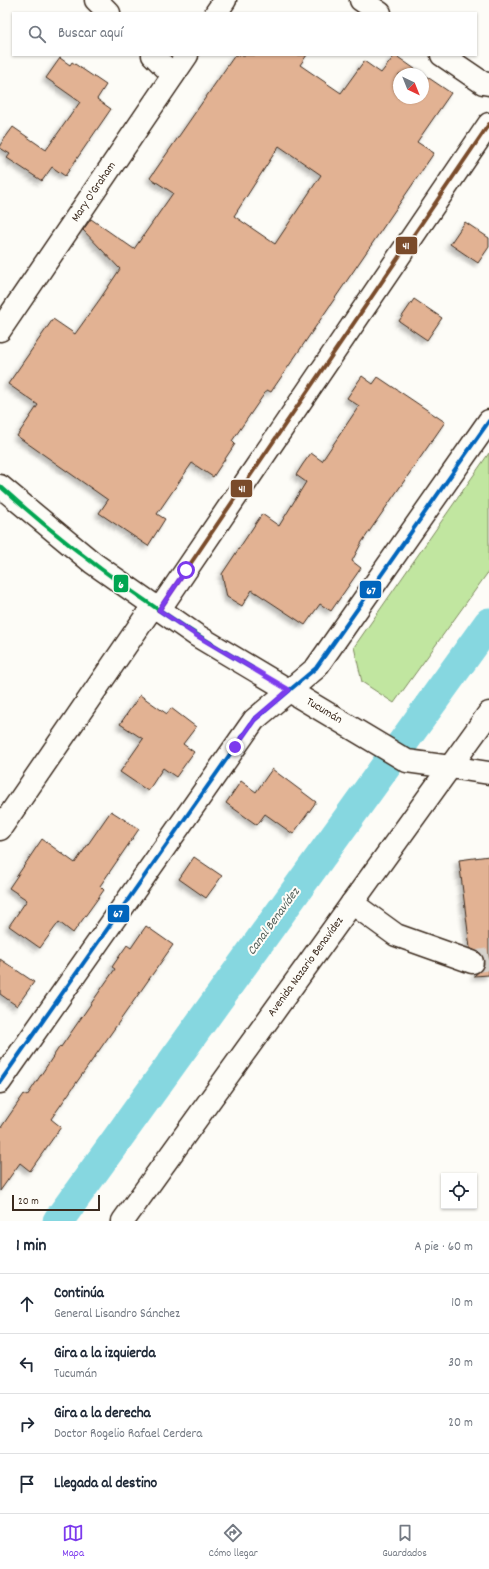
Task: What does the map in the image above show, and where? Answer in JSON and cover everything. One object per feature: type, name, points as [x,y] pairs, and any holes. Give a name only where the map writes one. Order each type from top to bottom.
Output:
[{"type":"street","points":[[96,0],[108,12]]},
{"type":"street","points":[[217,12],[225,0]]},
{"type":"street","points":[[361,0],[379,12]]},
{"type":"street","points":[[154,56],[174,75]]},
{"type":"street","name":"Mary O'Graham","points":[[0,330],[186,56]]},
{"type":"street","points":[[443,56],[483,83],[489,84]]},
{"type":"street","points":[[0,829],[156,608],[489,124]]},
{"type":"street","points":[[0,1082],[254,720],[316,668],[489,421]]},
{"type":"street","name":"Tucumán","points":[[0,486],[93,563],[156,608],[196,635],[407,761],[489,773]]},
{"type":"street","name":"Avenida Nazario Benavídez","points":[[123,1221],[489,714]]},
{"type":"street","points":[[352,903],[396,935],[472,962]]},
{"type":"green space","points":[[489,453],[489,571],[394,703],[362,682],[354,647]]},
{"type":"building","points":[[234,56],[306,56],[300,65],[341,93],[364,61],[381,73],[394,56],[396,56],[413,68],[393,68],[393,104],[429,104],[429,78],[451,93],[417,142],[434,153],[271,392],[267,390],[232,441],[235,444],[213,477],[192,463],[157,514],[165,519],[148,546],[99,513],[108,500],[17,436],[38,405],[8,384],[53,319],[75,334],[120,269],[83,230],[91,219],[134,249],[173,193],[150,178]],"holes":[[[279,146],[321,175],[275,244],[234,216]]]},
{"type":"building","points":[[60,58],[70,65],[72,62],[106,85],[97,99],[111,109],[65,176],[52,167],[42,181],[7,158],[10,154],[0,148],[0,145],[13,127],[46,150],[80,102],[46,78]]},
{"type":"building","points":[[465,222],[489,238],[489,247],[478,263],[450,244]]},
{"type":"building","points":[[414,299],[442,318],[427,340],[399,321]]},
{"type":"building","points":[[362,376],[373,384],[378,377],[445,422],[362,542],[352,561],[361,568],[331,611],[320,604],[305,625],[252,590],[242,606],[227,597],[222,574],[262,514],[279,526],[306,482],[296,475],[303,464],[311,453],[322,461],[359,406],[347,398]]},
{"type":"building","points":[[140,695],[167,714],[171,708],[196,727],[183,744],[194,752],[176,777],[163,768],[148,791],[120,772],[143,739],[120,724]]},
{"type":"building","points":[[272,769],[316,802],[293,834],[265,814],[257,825],[226,803],[241,781],[256,792]]},
{"type":"building","points":[[111,811],[139,829],[100,886],[104,890],[73,933],[59,922],[40,948],[9,926],[27,900],[9,888],[42,839],[75,863]]},
{"type":"building","points":[[489,856],[489,975],[474,976],[484,967],[484,960],[481,954],[470,948],[459,860]]},
{"type":"building","points":[[194,857],[222,876],[206,898],[179,879]]},
{"type":"building","points":[[146,926],[173,945],[51,1119],[61,1127],[30,1171],[20,1163],[0,1191],[0,1129],[24,1094],[27,1096],[60,1046],[61,1047],[115,969],[112,967],[127,945],[131,948]]},
{"type":"building","points":[[0,959],[34,982],[17,1006],[0,994]]},
{"type":"waterway","name":"Canal Benavídez","points":[[58,1221],[489,623]]},
{"type":"tunnel","points":[[472,962],[489,959]]},
{"type":"transit line","name":"41","points":[[159,610],[489,124]]},
{"type":"transit line","name":"67","points":[[0,1082],[254,720],[316,668],[489,421]]},
{"type":"transit line","name":"6","points":[[0,486],[59,537],[121,584],[185,627],[252,668]]},
{"type":"route","points":[[186,570],[159,610],[196,635],[289,690],[254,720],[235,747]]}]
